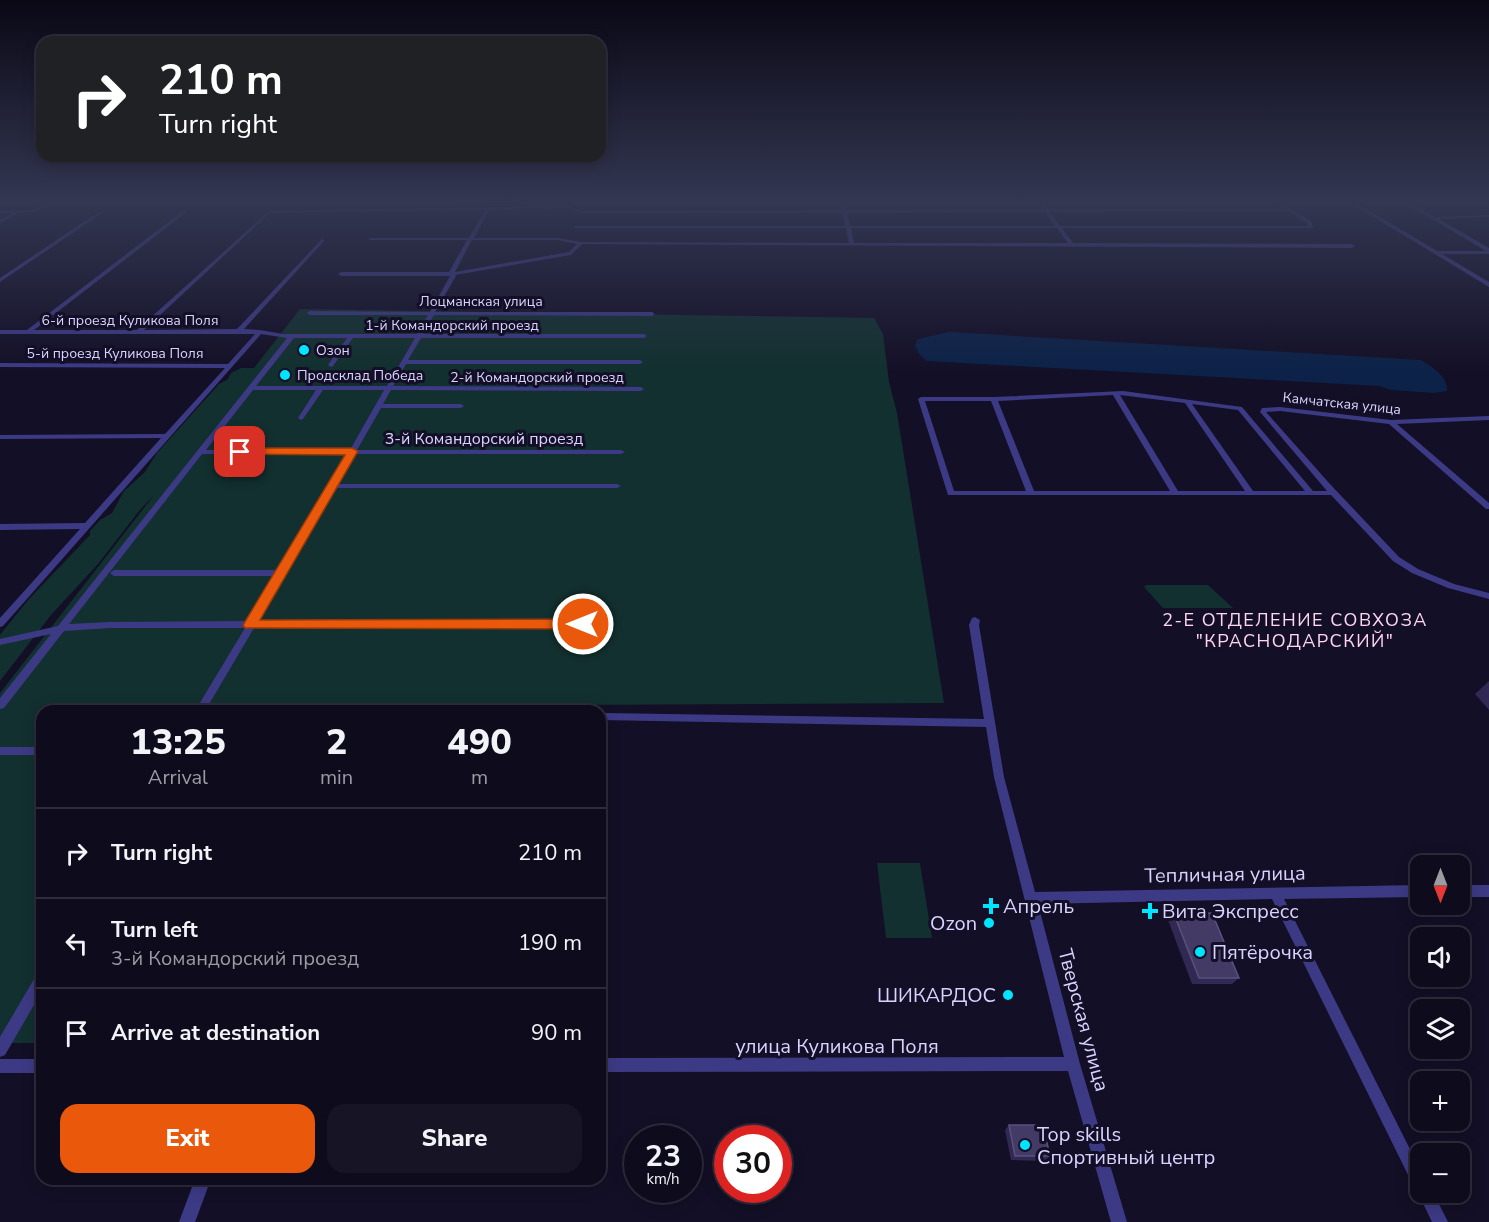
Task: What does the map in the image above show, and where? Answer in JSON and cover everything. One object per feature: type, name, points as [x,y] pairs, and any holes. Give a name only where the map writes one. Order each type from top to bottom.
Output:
[{"type":"street","points":[[0,280],[31,259]]},
{"type":"street","points":[[28,332],[123,259]]},
{"type":"street","points":[[138,332],[218,259]]},
{"type":"street","points":[[239,332],[305,259]]},
{"type":"street","points":[[450,274],[459,259]]},
{"type":"street","points":[[341,274],[450,274],[536,259]]},
{"type":"street","points":[[1446,259],[1489,285]]},
{"type":"street","points":[[203,705],[404,362],[453,276],[450,274]]},
{"type":"street","name":"Лоцманская улица","points":[[310,313],[652,314]]},
{"type":"street","name":"6-й проезд Куликова Поля","points":[[0,332],[260,332]]},
{"type":"street","points":[[0,624],[260,332]]},
{"type":"street","name":"1-й Командорский проезд","points":[[260,332],[292,336],[351,337],[645,336]]},
{"type":"street","points":[[0,705],[292,336]]},
{"type":"street","points":[[331,365],[351,337]]},
{"type":"street","name":"2-й Командорский проезд","points":[[404,362],[640,362]]},
{"type":"street","name":"5-й проезд Куликова Поля","points":[[0,365],[230,366]]},
{"type":"street","name":"2-й Командорский проезд","points":[[252,388],[641,389]]},
{"type":"street","points":[[301,418],[320,389]]},
{"type":"street","points":[[1115,393],[1175,492]]},
{"type":"street","points":[[1310,492],[1240,408],[1115,393],[994,399],[921,399],[951,494],[1335,493],[1396,559],[1415,571],[1451,586],[1489,596]]},
{"type":"street","points":[[994,399],[1031,493]]},
{"type":"street","points":[[1187,401],[1250,492]]},
{"type":"street","points":[[378,406],[461,406]]},
{"type":"street","name":"Камчатская улица","points":[[1335,493],[1266,417],[1264,409],[1391,422],[1487,419]]},
{"type":"street","points":[[1391,422],[1489,507]]},
{"type":"street","points":[[0,436],[167,436]]},
{"type":"street","name":"3-й Командорский проезд","points":[[202,452],[621,452]]},
{"type":"street","points":[[332,486],[617,486]]},
{"type":"street","points":[[0,527],[88,526]]},
{"type":"street","points":[[114,573],[281,573]]},
{"type":"street","name":"Тверская улица","points":[[975,620],[999,777],[1073,1064],[1119,1222]]},
{"type":"street","points":[[0,642],[62,628],[110,625],[583,624]]},
{"type":"street","points":[[606,717],[990,723]]},
{"type":"street","points":[[0,751],[36,751]]},
{"type":"street","name":"Тепличная улица","points":[[1030,898],[1410,891]]},
{"type":"street","points":[[1470,891],[1489,891]]},
{"type":"street","points":[[1275,893],[1410,1164]]},
{"type":"street","points":[[0,1050],[36,989]]},
{"type":"street","name":"улица Куликова Поля","points":[[606,1065],[1073,1064]]},
{"type":"street","points":[[0,1066],[36,1066]]},
{"type":"street","points":[[187,1222],[201,1185]]},
{"type":"street","points":[[1430,1203],[1440,1222]]},
{"type":"green space","points":[[300,309],[874,318],[883,334],[889,382],[897,413],[944,703],[36,705],[36,1043],[0,1043],[0,693],[154,495],[98,564],[51,615],[0,681],[0,635],[28,600],[90,535],[90,531],[100,520],[112,513],[124,491],[145,472],[157,453],[219,384],[227,380],[231,373],[241,368],[254,368]]},
{"type":"green space","points":[[1208,585],[1233,608],[1163,608],[1145,588],[1144,586]]},
{"type":"green space","points":[[877,863],[920,863],[932,938],[886,938]]},
{"type":"water","points":[[949,332],[1421,360],[1442,376],[1447,391],[1434,393],[1391,390],[1379,386],[927,361],[919,354],[915,345],[918,339]]},
{"type":"building","name":"Пятёрочка","points":[[1212,913],[1239,978],[1199,978],[1174,914]]},
{"type":"building","name":"Top skills Спортивный центр","points":[[1009,1125],[1043,1125],[1050,1156],[1015,1156]]},
{"type":"place","name":"Озон","points":[[304,350]]},
{"type":"place","name":"Продсклад Победа","points":[[285,375]]},
{"type":"place","name":"Апрель","points":[[991,906]]},
{"type":"place","name":"Вита Экспресс","points":[[1150,911]]},
{"type":"place","name":"Ozon","points":[[989,923]]},
{"type":"place","name":"Пятёрочка","points":[[1200,952]]},
{"type":"place","name":"ШИКАРДОС","points":[[1008,995]]},
{"type":"place","name":"Top skills Спортивный центр","points":[[1025,1145]]},
{"type":"district","name":"2-Е ОТДЕЛЕНИЕ СОВХОЗА \"КРАСНОДАРСКИЙ\"","points":[[1295,630]]},
{"type":"route","points":[[240,452],[352,451],[309,528],[250,625],[583,624]]}]
